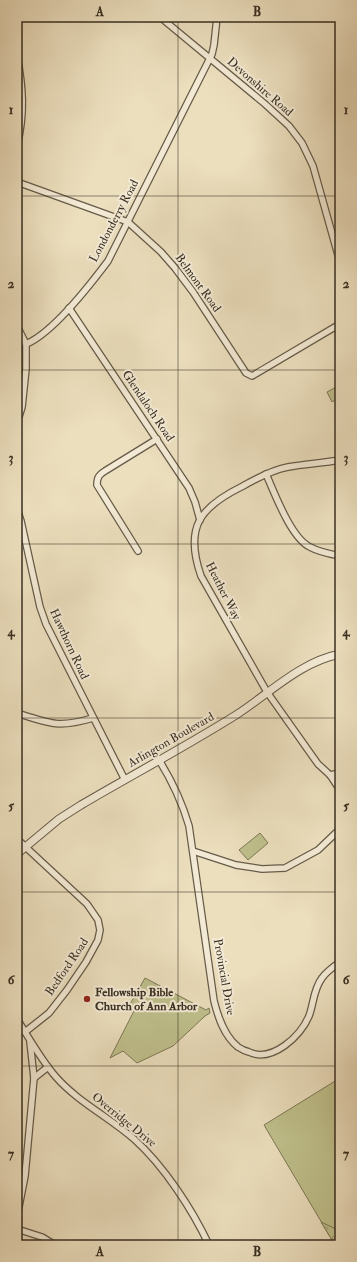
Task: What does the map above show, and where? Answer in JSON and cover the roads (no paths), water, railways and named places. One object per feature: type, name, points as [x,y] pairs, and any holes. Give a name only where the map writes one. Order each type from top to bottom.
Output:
[{"type":"street","name":"Devonshire Road","points":[[160,17],[265,104],[289,126],[302,143],[313,166],[340,262]]},
{"type":"street","name":"Londonderry Road","points":[[26,344],[36,340],[69,308],[108,261],[209,58],[214,45],[217,17]]},
{"type":"street","points":[[17,55],[21,77],[23,110],[21,132],[17,146]]},
{"type":"street","name":"Belmont Road","points":[[17,182],[128,222],[161,252],[175,268],[194,292],[246,372],[252,376],[340,324]]},
{"type":"street","name":"Glendaloch Road","points":[[69,308],[189,488],[200,520]]},
{"type":"street","points":[[17,326],[26,344],[26,369],[22,408],[17,423]]},
{"type":"street","points":[[138,551],[97,485],[97,480],[105,471],[156,439]]},
{"type":"street","name":"Heather Way","points":[[340,460],[287,467],[266,474],[223,496],[211,504],[200,520],[194,534],[194,547],[197,565],[201,576],[267,692],[318,764],[330,776],[340,790]]},
{"type":"street","points":[[266,474],[293,529],[301,540],[309,547],[316,550],[340,556]]},
{"type":"street","name":"Hawthorn Road","points":[[17,509],[40,607],[46,624],[125,780]]},
{"type":"street","name":"Arlington Boulevard","points":[[17,854],[60,819],[235,715],[312,663],[340,654]]},
{"type":"street","points":[[17,713],[54,724],[74,723],[93,718]]},
{"type":"street","name":"Provincial Drive","points":[[159,760],[170,778],[184,808],[189,826],[214,1001],[220,1022],[228,1036],[238,1047],[252,1054],[272,1052],[287,1044],[305,1023],[309,1015],[316,987],[328,971],[340,962]]},
{"type":"street","points":[[330,776],[340,773]]},
{"type":"street","points":[[193,851],[236,865],[262,869],[285,868],[318,850],[340,829]]},
{"type":"street","name":"Bedford Road","points":[[17,839],[87,904],[98,920],[100,930],[98,940],[86,962],[66,990],[49,1013],[25,1032]]},
{"type":"street","name":"Overridge Drive","points":[[17,1019],[48,1067],[70,1090],[134,1139],[153,1158],[190,1209],[200,1225],[209,1245]]},
{"type":"street","points":[[17,1217],[26,1176],[34,1078],[30,1040]]},
{"type":"street","points":[[34,1078],[48,1067]]},
{"type":"street","points":[[17,1229],[42,1236],[55,1245]]},
{"type":"place","name":"Fellowship Bible Church of Ann Arbor","points":[[87,999]]}]
